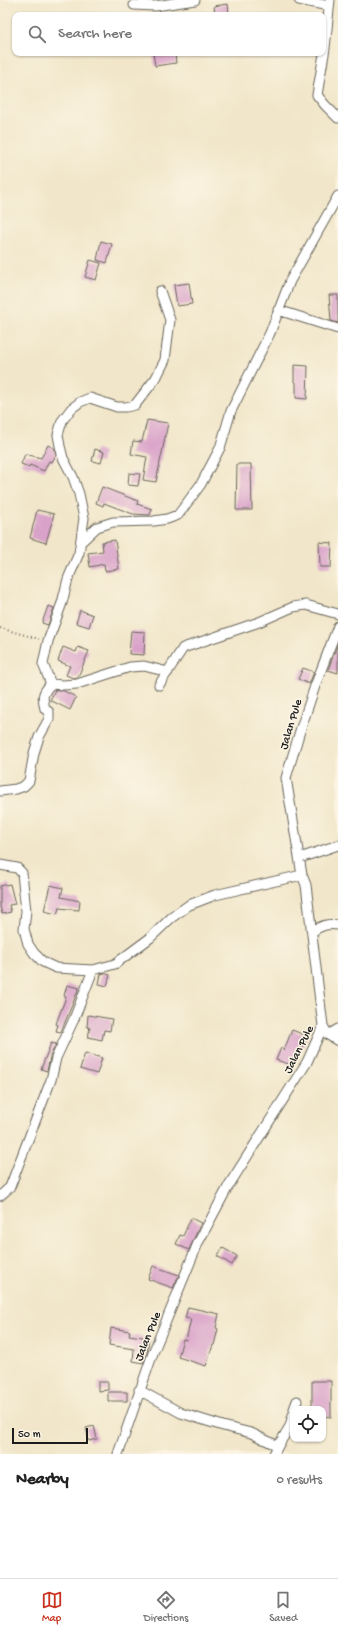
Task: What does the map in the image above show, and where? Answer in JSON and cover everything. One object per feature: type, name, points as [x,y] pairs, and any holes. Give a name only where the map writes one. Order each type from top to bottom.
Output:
[{"type":"street","points":[[134,5],[155,6],[195,0]]},
{"type":"street","points":[[299,0],[329,3],[326,48]]},
{"type":"street","points":[[324,56],[317,94],[325,105],[338,118]]},
{"type":"street","points":[[81,542],[97,527],[113,522],[154,521],[168,519],[178,514],[201,484],[220,448],[232,411],[270,334],[290,281],[338,196]]},
{"type":"street","points":[[51,684],[44,664],[48,641],[62,604],[68,579],[79,553],[84,518],[79,494],[73,477],[63,458],[58,435],[62,421],[71,409],[80,402],[90,398],[117,407],[135,405],[156,378],[166,360],[170,320],[160,291]]},
{"type":"street","points":[[278,310],[338,329]]},
{"type":"street","points":[[159,685],[183,648],[259,622],[293,607],[306,605],[338,614]]},
{"type":"street","name":"Jalan Pule","points":[[118,1454],[139,1390],[198,1243],[229,1185],[307,1062],[323,1026],[306,885],[302,875],[286,778],[315,686],[338,626]]},
{"type":"street","points":[[51,684],[77,684],[130,667],[144,666],[168,672]]},
{"type":"street","points":[[0,791],[16,789],[24,786],[29,781],[34,752],[49,719],[49,712],[45,709],[42,699],[43,693],[51,684]]},
{"type":"street","points":[[300,858],[338,845]]},
{"type":"street","points":[[0,865],[17,868],[22,873],[25,898],[24,929],[28,944],[34,953],[43,962],[56,968],[93,970],[115,964],[189,906],[215,895],[302,875]]},
{"type":"street","points":[[312,932],[320,926],[331,924],[338,925]]},
{"type":"street","points":[[0,1196],[10,1187],[51,1080],[56,1058],[74,1019],[93,970]]},
{"type":"street","points":[[323,1026],[328,1035],[338,1041]]},
{"type":"street","points":[[328,1035],[338,1029]]},
{"type":"street","points":[[139,1390],[181,1413],[251,1434],[276,1450],[290,1426]]},
{"type":"path","points":[[0,628],[48,641]]},
{"type":"building","points":[[228,4],[229,12],[215,12],[214,6]]},
{"type":"building","points":[[153,56],[175,56],[176,63],[155,66]]},
{"type":"building","points":[[101,241],[112,244],[107,263],[97,260]]},
{"type":"building","points":[[90,260],[101,263],[96,280],[85,277]]},
{"type":"building","points":[[189,283],[192,304],[177,306],[174,285]]},
{"type":"building","points":[[329,295],[338,295],[338,323],[331,321]]},
{"type":"building","points":[[294,365],[308,366],[307,399],[296,398]]},
{"type":"building","points":[[147,420],[168,423],[156,482],[143,480],[147,457],[131,454],[133,441],[142,442]]},
{"type":"building","points":[[48,445],[54,448],[56,455],[52,462],[49,461],[44,471],[30,465],[29,467],[21,464],[25,454],[41,458]]},
{"type":"building","points":[[95,449],[104,452],[101,463],[92,461]]},
{"type":"building","points":[[237,464],[251,464],[252,510],[236,510]]},
{"type":"building","points":[[129,473],[140,474],[138,486],[128,485]]},
{"type":"building","points":[[102,487],[138,501],[137,504],[152,509],[150,515],[133,514],[104,503],[103,506],[96,503]]},
{"type":"building","points":[[37,510],[54,514],[46,543],[30,538]]},
{"type":"building","points":[[115,540],[119,569],[105,571],[104,564],[90,567],[88,553],[103,551],[102,542]]},
{"type":"building","points":[[319,542],[332,543],[331,567],[320,567]]},
{"type":"building","points":[[48,606],[54,608],[48,625],[42,623]]},
{"type":"building","points":[[80,610],[93,615],[89,627],[76,623]]},
{"type":"building","points":[[131,631],[145,632],[144,655],[129,654]]},
{"type":"building","points":[[338,643],[338,673],[328,670]]},
{"type":"building","points":[[63,647],[76,652],[78,647],[89,651],[78,677],[73,678],[66,675],[70,666],[58,661]]},
{"type":"building","points":[[303,668],[314,672],[309,684],[298,679]]},
{"type":"building","points":[[55,690],[64,691],[76,697],[70,710],[50,700]]},
{"type":"building","points":[[10,884],[15,904],[9,905],[11,912],[2,914],[0,906],[0,886]]},
{"type":"building","points":[[50,885],[63,888],[61,897],[80,901],[79,910],[59,908],[57,914],[44,911]]},
{"type":"building","points":[[104,973],[110,975],[107,986],[99,984],[101,974]]},
{"type":"building","points":[[67,985],[79,988],[61,1032],[56,1031],[58,1025],[56,1024],[66,997],[64,996]]},
{"type":"building","points":[[88,1015],[112,1019],[110,1031],[104,1030],[102,1040],[88,1037],[90,1028],[87,1027]]},
{"type":"building","points":[[292,1030],[307,1036],[300,1054],[296,1052],[292,1065],[276,1060],[281,1048],[284,1050]]},
{"type":"building","points":[[51,1043],[56,1044],[50,1057],[47,1071],[41,1069]]},
{"type":"building","points":[[85,1053],[102,1058],[97,1074],[80,1069]]},
{"type":"building","points":[[191,1218],[201,1223],[189,1250],[176,1244],[180,1235],[183,1236]]},
{"type":"building","points":[[223,1248],[237,1256],[232,1265],[217,1256]]},
{"type":"building","points":[[153,1266],[179,1275],[173,1288],[148,1279]]},
{"type":"building","points":[[188,1307],[219,1314],[216,1328],[218,1329],[214,1345],[206,1366],[178,1357],[183,1339],[186,1340],[191,1319],[185,1318]]},
{"type":"building","points":[[111,1328],[130,1331],[129,1335],[149,1338],[147,1353],[143,1363],[133,1361],[134,1349],[109,1345]]},
{"type":"building","points":[[312,1381],[331,1381],[331,1417],[326,1416],[326,1406],[312,1406]]},
{"type":"building","points":[[98,1382],[108,1382],[108,1390],[98,1391]]},
{"type":"building","points":[[108,1392],[127,1392],[127,1401],[108,1401]]},
{"type":"building","points":[[94,1426],[97,1439],[89,1441],[86,1428]]}]
